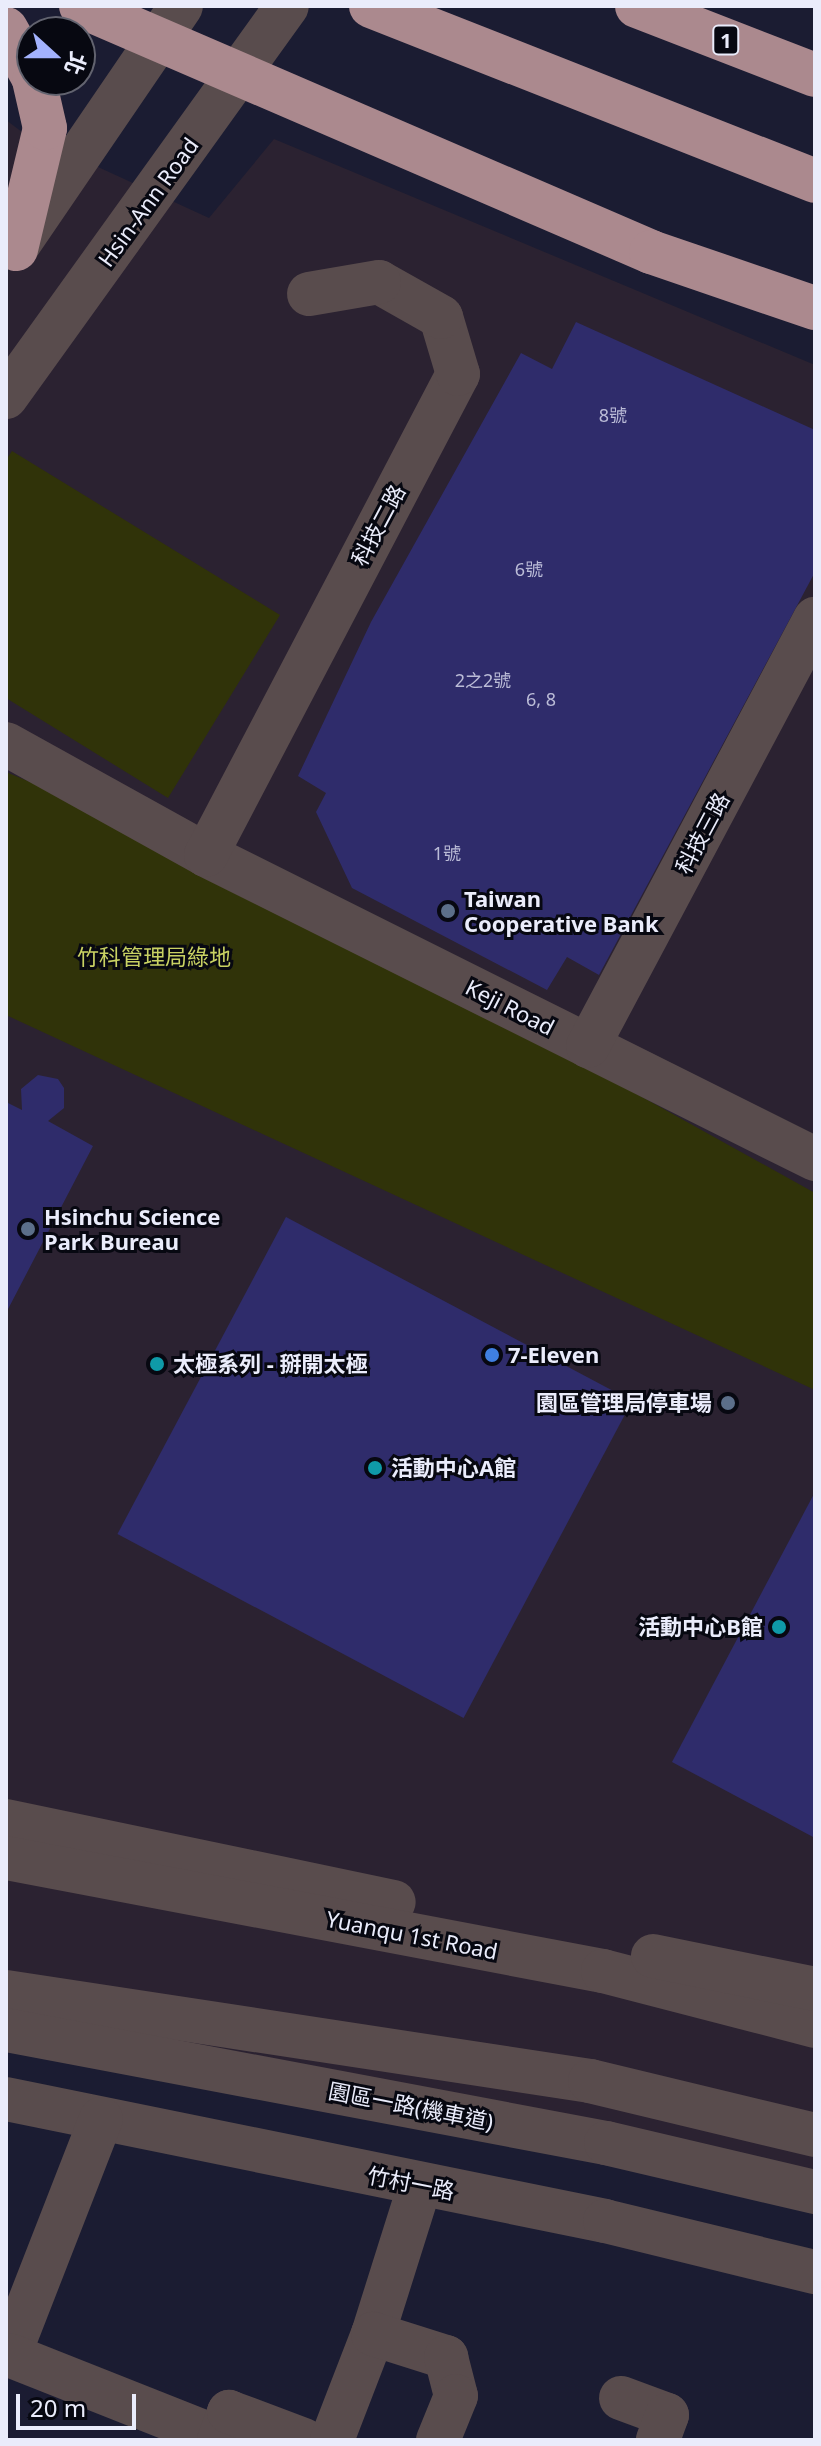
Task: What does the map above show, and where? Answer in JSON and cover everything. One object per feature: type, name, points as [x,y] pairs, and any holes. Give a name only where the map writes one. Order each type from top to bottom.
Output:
[{"type":"highway","points":[[81,6],[170,23],[242,74],[651,252],[815,308]]},
{"type":"highway","points":[[371,6],[815,181]]},
{"type":"highway","name":"1","points":[[637,6],[815,75]]},
{"type":"highway","points":[[6,29],[16,47]]},
{"type":"highway","points":[[11,256],[45,128],[37,96]]},
{"type":"street","name":"Hsin-Ann Road","points":[[6,397],[242,74],[287,6]]},
{"type":"street","points":[[11,256],[170,23]]},
{"type":"street","points":[[6,170],[14,177],[11,256]]},
{"type":"street","name":"科技二路","points":[[206,855],[458,374],[441,317],[379,282],[309,294]]},
{"type":"street","name":"科技三路","points":[[588,1046],[815,619]]},
{"type":"street","name":"Keji Road","points":[[6,744],[206,855],[815,1159]]},
{"type":"street","name":"Keji Road","points":[[6,772],[206,855]]},
{"type":"street","name":"Yuanqu 1st Road","points":[[6,1821],[815,1989]]},
{"type":"street","name":"Yuanqu 1st Road","points":[[6,1858],[603,1971],[815,2026]]},
{"type":"street","points":[[6,1992],[590,2081],[815,2135]]},
{"type":"street","name":"園區一路(機車道)","points":[[6,2030],[606,2143],[815,2192]]},
{"type":"street","name":"竹村一路","points":[[6,2099],[605,2221],[815,2272]]},
{"type":"street","points":[[101,2119],[9,2355],[219,2439],[229,2412],[304,2440]]},
{"type":"street","points":[[332,2440],[373,2334],[420,2185]]},
{"type":"street","points":[[373,2334],[446,2357],[456,2396],[438,2440]]},
{"type":"street","points":[[621,2398],[667,2415],[658,2440]]},
{"type":"shaded area","points":[[6,120],[22,132],[209,218],[274,139],[815,365],[815,2208],[6,2031]]},
{"type":"green space","points":[[12,451],[280,615],[168,798],[6,698],[6,460]]},
{"type":"green space","name":"竹科管理局綠地","points":[[6,772],[206,855],[815,1193],[815,1390],[6,1015]]},
{"type":"building","points":[[576,322],[815,430],[815,572],[599,975],[567,957],[547,990],[352,888],[316,812],[326,793],[298,776],[371,622],[521,353],[552,369]]},
{"type":"building","name":"Hsinchu Science Park Bureau","points":[[38,1075],[58,1079],[64,1088],[64,1108],[48,1121],[93,1146],[6,1313],[6,1102],[22,1110],[21,1089]]},
{"type":"building","name":"活動中心A館","points":[[286,1217],[632,1401],[464,1718],[117,1534]]},
{"type":"building","name":"活動中心B館","points":[[815,1492],[815,1838],[672,1762]]},
{"type":"place","name":"Taiwan Cooperative Bank","points":[[448,911]]},
{"type":"place","name":"Hsinchu Science Park Bureau","points":[[28,1229]]},
{"type":"place","name":"7-Eleven","points":[[492,1355]]},
{"type":"place","name":"太極系列 - 掰開太極","points":[[157,1364]]},
{"type":"place","name":"園區管理局停車場","points":[[728,1403]]},
{"type":"place","name":"活動中心A館","points":[[375,1468]]},
{"type":"place","name":"活動中心B館","points":[[779,1627]]}]
